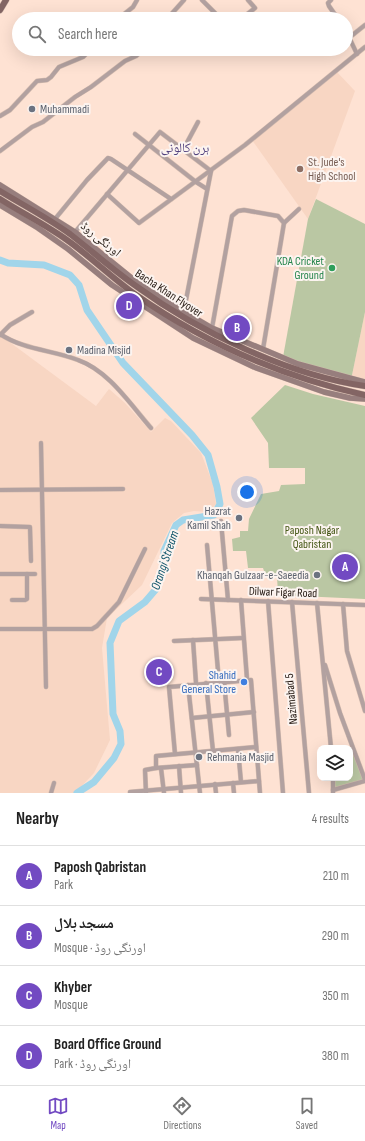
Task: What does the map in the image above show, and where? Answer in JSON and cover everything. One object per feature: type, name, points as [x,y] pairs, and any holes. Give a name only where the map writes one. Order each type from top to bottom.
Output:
[{"type":"main road","points":[[0,10],[6,0]]},
{"type":"main road","name":"Bacha Khan Flyover","points":[[0,191],[69,233],[137,287],[197,325],[260,355],[304,371],[342,382],[365,386]]},
{"type":"main road","name":"Bacha Khan Flyover","points":[[0,199],[67,240],[136,295],[179,323],[208,339],[279,371],[340,390],[365,395]]},
{"type":"street","points":[[127,12],[133,7],[137,0]]},
{"type":"street","points":[[173,12],[184,0]]},
{"type":"street","points":[[202,0],[214,12]]},
{"type":"street","points":[[248,0],[255,8],[250,12]]},
{"type":"street","points":[[331,0],[328,3],[333,12]]},
{"type":"street","points":[[353,35],[365,26]]},
{"type":"street","points":[[353,44],[357,54]]},
{"type":"street","points":[[107,194],[139,223],[245,146],[365,47]]},
{"type":"street","points":[[0,116],[10,110],[37,81],[47,80],[59,67],[84,56]]},
{"type":"street","points":[[0,151],[32,127],[43,122],[125,61],[136,56]]},
{"type":"street","points":[[183,150],[198,122]]},
{"type":"street","points":[[75,232],[160,132],[211,171]]},
{"type":"street","points":[[135,134],[207,189]]},
{"type":"street","points":[[56,219],[108,158],[171,199]]},
{"type":"street","points":[[183,311],[188,293],[211,171]]},
{"type":"street","name":"اورنگی روڈ","points":[[0,185],[75,232],[134,280],[212,328],[298,364],[365,382]]},
{"type":"street","points":[[0,205],[38,228],[68,249],[112,285],[193,338],[254,367],[324,392],[365,399]]},
{"type":"street","points":[[263,349],[284,223],[299,209]]},
{"type":"street","points":[[212,328],[232,216],[238,211],[244,210],[278,216],[284,223]]},
{"type":"street","points":[[32,312],[10,325],[0,335],[15,343],[78,359],[95,367],[109,379],[151,428]]},
{"type":"street","points":[[41,443],[46,687]]},
{"type":"street","points":[[0,490],[124,489]]},
{"type":"street","points":[[221,521],[228,600]]},
{"type":"street","points":[[0,526],[30,527],[31,561]]},
{"type":"street","points":[[207,545],[215,639],[229,735]]},
{"type":"street","points":[[0,629],[92,629],[97,626],[119,602],[145,549]]},
{"type":"street","points":[[0,574],[35,574]]},
{"type":"street","points":[[12,600],[27,599],[27,574]]},
{"type":"street","name":"Dilwar Figar Road","points":[[201,599],[365,606]]},
{"type":"street","points":[[241,600],[247,680]]},
{"type":"street","points":[[268,601],[283,793]]},
{"type":"street","name":"Nazimabad 5","points":[[292,602],[309,793]]},
{"type":"street","points":[[317,603],[331,745]]},
{"type":"street","points":[[343,604],[347,651],[365,711]]},
{"type":"street","points":[[174,641],[243,638]]},
{"type":"street","points":[[193,640],[196,683]]},
{"type":"street","points":[[323,657],[340,713],[363,769],[365,780],[333,791]]},
{"type":"street","points":[[175,754],[169,687],[196,683],[251,680],[260,793]]},
{"type":"street","points":[[206,683],[213,751]]},
{"type":"street","points":[[188,685],[200,793]]},
{"type":"street","points":[[192,718],[254,712]]},
{"type":"street","points":[[164,791],[156,756],[256,747]]},
{"type":"street","points":[[238,749],[241,782]]},
{"type":"street","points":[[146,792],[145,770],[197,765]]},
{"type":"street","points":[[179,766],[181,793]]},
{"type":"street","points":[[130,793],[164,791],[181,787],[259,781]]},
{"type":"street","points":[[51,793],[54,783]]},
{"type":"street","points":[[233,783],[234,793]]},
{"type":"street","points":[[216,784],[216,793]]},
{"type":"shaded area","name":"St. Jude's High School","points":[[336,71],[355,91],[308,219],[252,140]]},
{"type":"shaded area","points":[[365,312],[365,386],[351,380]]},
{"type":"shaded area","points":[[0,335],[96,406],[109,389],[125,403],[151,432],[165,418],[171,421],[201,453],[213,484],[216,504],[209,512],[194,511],[184,513],[172,523],[142,585],[107,618],[102,648],[110,740],[94,773],[75,793],[0,793]]},
{"type":"green space","name":"KDA Cricket Ground","points":[[316,199],[365,224],[365,312],[351,380],[283,357],[308,219]]},
{"type":"green space","name":"Paposh Nagar Qabristan","points":[[285,385],[313,394],[365,406],[365,599],[278,595],[277,576],[265,574],[263,568],[248,568],[246,551],[233,551],[232,539],[240,537],[240,531],[248,531],[249,519],[261,494],[279,491],[281,485],[305,484],[305,468],[269,468],[268,443],[251,418]]},
{"type":"green space","points":[[353,750],[365,781],[333,790],[333,781],[353,781]]},
{"type":"waterway","name":"Orangi Stream","points":[[0,260],[8,263],[44,265],[70,275],[79,285],[87,310],[123,363],[192,435],[208,455],[220,504],[214,515],[183,520],[176,525],[164,551],[164,564],[157,588],[145,602],[119,621],[110,643],[113,714],[120,731],[121,744],[114,758],[94,782],[77,793]]},
{"type":"place","name":"Muhammadi","points":[[32,109]]},
{"type":"place","name":"St. Jude's High School","points":[[300,169]]},
{"type":"place","name":"KDA Cricket Ground","points":[[332,268]]},
{"type":"place","name":"Board Office Ground","points":[[129,306]]},
{"type":"place","name":"مسجد بلال","points":[[237,328]]},
{"type":"place","name":"Madina Misjid","points":[[69,350]]},
{"type":"place","name":"Hazrat Kamil Shah","points":[[239,518]]},
{"type":"place","name":"Paposh Qabristan","points":[[345,567]]},
{"type":"place","name":"Khanqah Gulzaar-e-Saeedia","points":[[317,575]]},
{"type":"place","name":"Khyber","points":[[159,672]]},
{"type":"place","name":"Shahid General Store","points":[[244,682]]},
{"type":"place","name":"Rehmania Masjid","points":[[199,757]]},
{"type":"district","name":"ہرن کالونی","points":[[185,147]]}]
